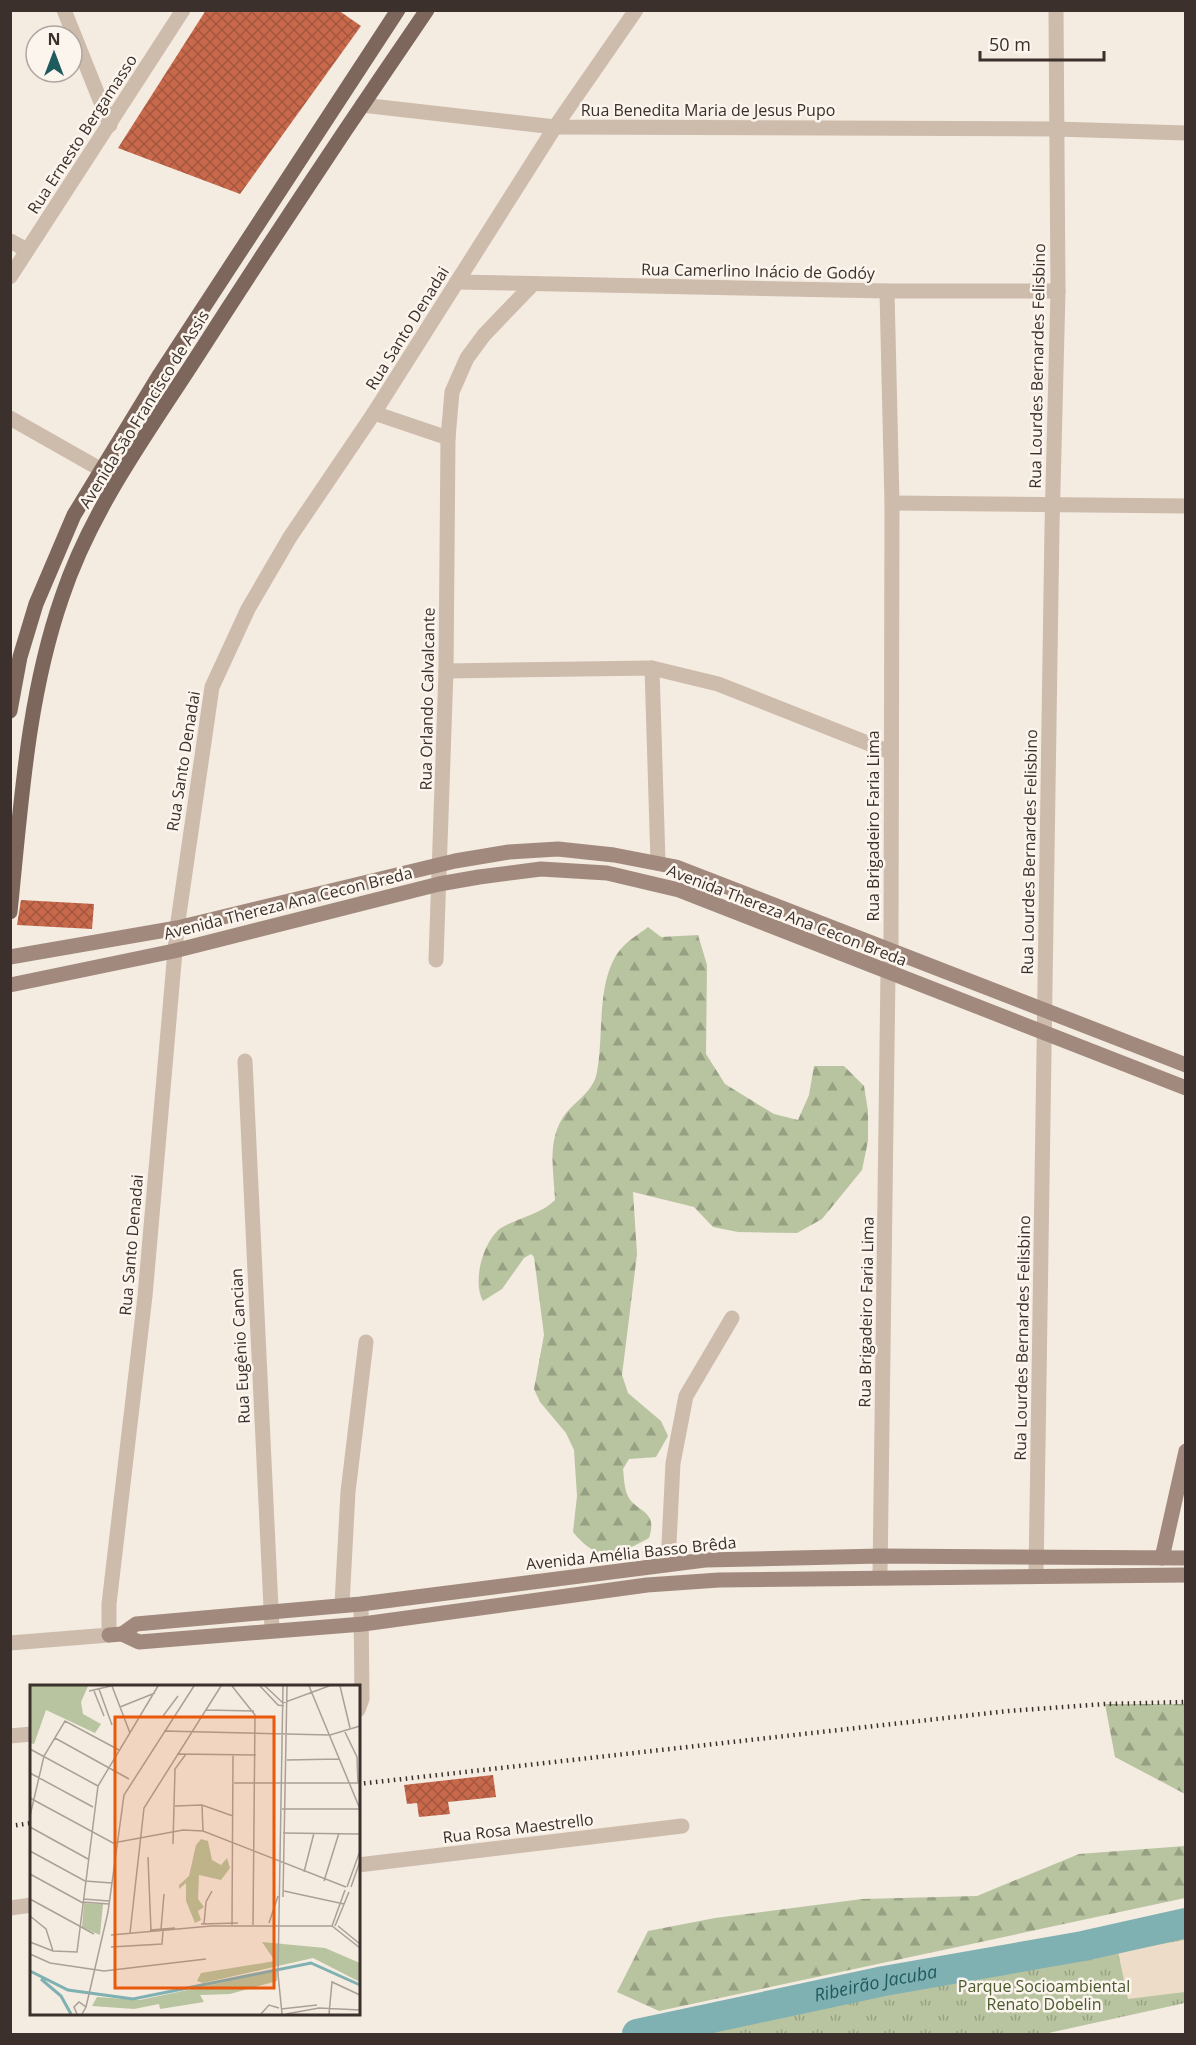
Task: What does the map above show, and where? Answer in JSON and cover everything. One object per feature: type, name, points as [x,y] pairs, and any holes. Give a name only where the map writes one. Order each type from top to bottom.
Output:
[{"type":"main road","name":"Avenida São Francisco de Assis","points":[[10,711],[20,657],[36,604],[74,515],[100,469],[398,10]]},
{"type":"main road","name":"Avenida São Francisco de Assis","points":[[10,912],[31,721],[46,648],[62,595],[86,540],[128,463],[362,105],[427,10]]},
{"type":"main road","name":"Avenida Thereza Ana Cecon Breda","points":[[10,957],[177,928],[440,865],[509,852],[558,849],[658,862],[1185,1065]]},
{"type":"main road","name":"Avenida Thereza Ana Cecon Breda","points":[[10,985],[174,951],[439,884],[541,869],[607,873],[645,880],[679,890],[1185,1088]]},
{"type":"main road","points":[[1162,1558],[1185,1450]]},
{"type":"main road","name":"Avenida Amélia Basso Brêda","points":[[116,1635],[136,1624],[271,1610],[361,1604],[668,1564],[743,1558],[881,1556],[1185,1558]]},
{"type":"main road","name":"Avenida Amélia Basso Brêda","points":[[116,1635],[138,1642],[272,1629],[363,1624],[646,1585],[719,1580],[880,1576],[1185,1575]]},
{"type":"street","points":[[64,10],[110,126]]},
{"type":"street","name":"Rua Ernesto Bergamasso","points":[[10,277],[110,126],[183,10]]},
{"type":"street","name":"Rua Santo Denadai","points":[[116,1635],[109,1604],[145,1296],[174,951],[212,687],[248,609],[290,537],[374,413],[555,127],[636,10]]},
{"type":"street","name":"Rua Lourdes Bernardes Felisbino","points":[[1036,1576],[1052,506],[1058,291],[1056,10]]},
{"type":"street","name":"Rua Benedita Maria de Jesus Pupo","points":[[362,105],[555,127],[1056,129],[1185,133]]},
{"type":"street","points":[[10,241],[27,250]]},
{"type":"street","name":"Rua Camerlino Inácio de Godóy","points":[[457,282],[887,291],[1058,291]]},
{"type":"street","name":"Rua Orlando Calvalcante","points":[[436,960],[446,671],[448,438],[452,392],[467,358],[483,335],[532,285]]},
{"type":"street","name":"Rua Brigadeiro Faria Lima","points":[[880,1576],[888,972],[891,950],[892,503],[887,291]]},
{"type":"street","points":[[374,413],[448,438]]},
{"type":"street","points":[[10,418],[100,469]]},
{"type":"street","points":[[892,503],[1185,506]]},
{"type":"street","points":[[446,671],[652,668],[718,684],[890,752]]},
{"type":"street","points":[[652,668],[658,862]]},
{"type":"street","name":"Rua Eugênio Cancian","points":[[245,1061],[272,1629]]},
{"type":"street","points":[[668,1564],[673,1463],[686,1396],[732,1318]]},
{"type":"street","points":[[342,1604],[348,1492],[366,1342]]},
{"type":"street","points":[[360,1704],[363,1624],[361,1604]]},
{"type":"street","name":"Avenida Amélia Basso Brêda","points":[[10,1643],[116,1635]]},
{"type":"street","points":[[10,1736],[30,1734]]},
{"type":"street","name":"Rua Rosa Maestrello","points":[[360,1865],[682,1826]]},
{"type":"street","points":[[10,1908],[30,1905]]},
{"type":"green space","points":[[648,927],[661,937],[698,935],[707,965],[706,1054],[725,1084],[774,1114],[798,1120],[809,1095],[814,1066],[844,1066],[864,1086],[868,1111],[868,1141],[862,1170],[822,1219],[797,1233],[738,1232],[713,1227],[694,1207],[633,1192],[637,1254],[622,1375],[628,1393],[661,1421],[668,1436],[656,1457],[629,1459],[623,1469],[630,1500],[651,1521],[649,1538],[627,1549],[608,1554],[591,1549],[573,1532],[577,1496],[574,1450],[566,1433],[540,1402],[534,1389],[544,1335],[534,1257],[531,1254],[524,1258],[502,1289],[483,1301],[480,1293],[479,1273],[484,1252],[501,1228],[536,1213],[555,1200],[552,1159],[554,1138],[566,1113],[587,1092],[595,1080],[604,992],[612,962],[620,950]]},
{"type":"green space","points":[[1105,1704],[1185,1704],[1185,1794],[1115,1757]]},
{"type":"green space","points":[[1185,1846],[1185,1898],[659,2011],[617,1992],[648,1931],[715,1918],[862,1899],[977,1896],[1079,1854]]},
{"type":"green space","name":"Parque Socioambiental Renato Dobelin","points":[[1185,1927],[1185,2003],[1044,2034],[678,2034]]},
{"type":"shaded area","points":[[1184,1940],[1185,1992],[1128,1999],[1118,1952]]},
{"type":"building","points":[[206,10],[338,10],[361,26],[240,194],[118,148]]},
{"type":"building","points":[[21,900],[94,904],[92,929],[17,925]]},
{"type":"building","points":[[493,1775],[496,1797],[448,1802],[450,1814],[419,1817],[417,1803],[407,1804],[404,1785]]},
{"type":"waterway","name":"Ribeirão Jacuba","points":[[637,2034],[884,1981],[1083,1946],[1186,1923]]},
{"type":"railway","points":[[360,1784],[1008,1711],[1105,1704],[1186,1702]]},
{"type":"railway","points":[[10,1826],[30,1823]]}]
